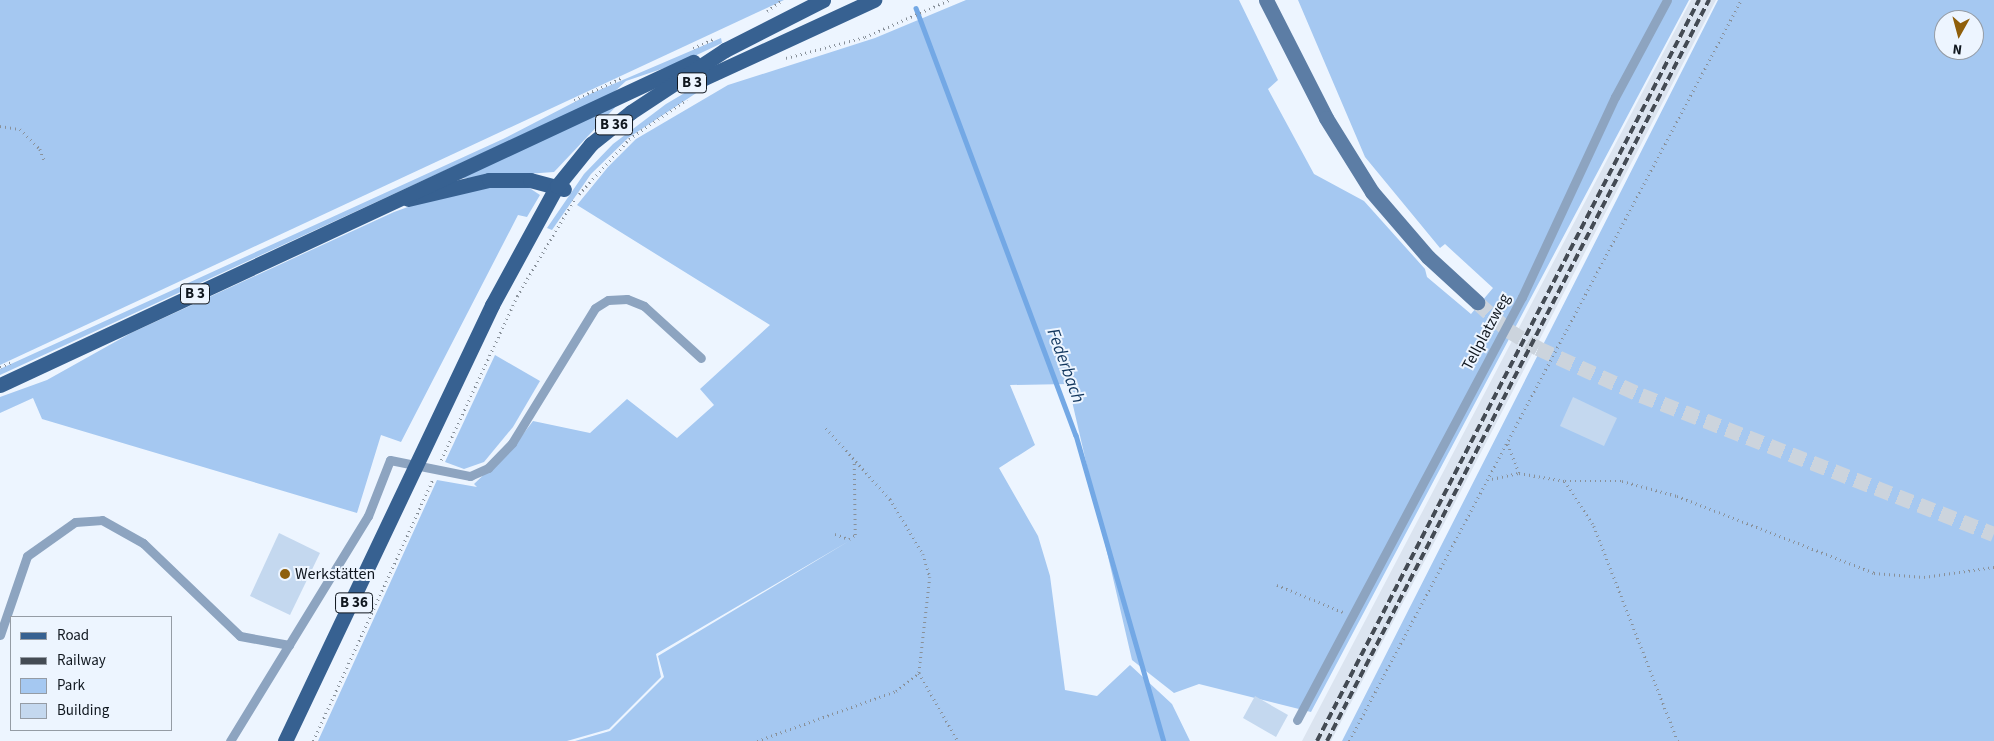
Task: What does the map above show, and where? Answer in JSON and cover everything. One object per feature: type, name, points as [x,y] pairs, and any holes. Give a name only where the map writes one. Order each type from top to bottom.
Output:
[{"type":"main road","name":"B 3","points":[[0,384],[390,204],[472,162],[725,50],[823,0]]},
{"type":"main road","name":"B 3","points":[[390,204],[489,180],[530,180],[561,188],[601,149],[636,119],[713,71],[874,0]]},
{"type":"main road","points":[[1270,4],[1326,118],[1372,192],[1411,238],[1476,302]]},
{"type":"main road","name":"B 36","points":[[286,741],[518,259],[534,221],[606,130],[725,50]]},
{"type":"lane","name":"Tellplatzweg","points":[[1297,720],[1522,297],[1615,97],[1667,0]]},
{"type":"lane","points":[[230,741],[368,516],[386,463],[401,460],[437,471],[470,476],[488,468],[512,443],[595,308],[608,300],[626,299],[644,306],[701,358]]},
{"type":"lane","points":[[0,635],[27,556],[75,522],[102,520],[143,543],[240,636],[289,645]]},
{"type":"path","points":[[783,59],[905,21],[948,0]]},
{"type":"path","points":[[1349,741],[1491,479],[1508,442],[1741,0]]},
{"type":"path","points":[[313,741],[437,471],[542,250],[604,163],[643,128],[691,97]]},
{"type":"path","points":[[0,126],[20,128],[40,149],[44,162]]},
{"type":"path","points":[[826,428],[890,499],[928,570],[919,673],[958,741]]},
{"type":"path","points":[[1508,442],[1520,473]]},
{"type":"path","points":[[835,534],[849,540],[855,535],[853,458]]},
{"type":"path","points":[[1491,479],[1520,473],[1566,481],[1622,481],[1677,496],[1874,573],[1924,577],[1994,567]]},
{"type":"path","points":[[1566,481],[1594,526],[1678,741]]},
{"type":"path","points":[[1277,584],[1351,616]]},
{"type":"path","points":[[757,741],[896,691],[919,673]]},
{"type":"shaded area","points":[[1691,0],[1716,0],[1331,741],[1302,741]]},
{"type":"green space","points":[[0,0],[784,0],[0,365]]},
{"type":"green space","points":[[966,0],[1239,0],[1278,80],[1268,89],[1314,174],[1364,201],[1425,269],[1427,277],[1471,314],[1493,288],[1445,244],[1440,248],[1365,157],[1298,0],[1689,0],[1311,712],[1199,684],[1174,693],[1132,660],[1068,384],[1010,385],[1035,445],[999,468],[1038,536],[1050,576],[1065,690],[1097,696],[1130,665],[1172,704],[1190,741],[575,741],[610,731],[664,677],[658,656],[849,541],[656,654],[661,677],[609,729],[567,741],[318,741],[437,480],[477,487],[474,484],[514,446],[533,421],[590,433],[627,399],[677,438],[714,405],[700,389],[770,325],[577,205],[608,167],[636,139],[728,85],[875,38]]},
{"type":"green space","points":[[1718,0],[1994,0],[1994,741],[1342,741]]},
{"type":"green space","points":[[721,38],[722,43],[682,62],[626,81],[613,93],[0,375],[0,369],[503,139],[590,94]]},
{"type":"green space","points":[[715,75],[713,82],[628,138],[591,174],[552,230],[547,228],[584,174],[613,144],[666,104]]},
{"type":"green space","points":[[623,99],[554,172],[454,179]]},
{"type":"green space","points":[[525,185],[540,195],[527,217],[518,215],[401,442],[381,435],[357,513],[42,419],[33,398],[0,413],[0,397],[47,380],[131,333],[394,212],[455,190]]},
{"type":"green space","points":[[495,355],[540,381],[513,427],[484,462],[464,469],[445,462]]},
{"type":"building","points":[[1573,397],[1617,418],[1604,446],[1560,426]]},
{"type":"building","name":"Werkstätten","points":[[279,533],[320,553],[290,615],[250,596]]},
{"type":"building","points":[[1255,696],[1288,715],[1276,737],[1243,718]]},
{"type":"waterway","name":"Federbach","points":[[916,8],[1076,435],[1164,741]]},
{"type":"tunnel","points":[[1477,302],[1508,330],[1538,348],[1641,395],[1994,534]]},
{"type":"railway","points":[[1317,741],[1699,0]]},
{"type":"railway","points":[[1327,741],[1709,0]]},
{"type":"place","name":"Werkstätten","points":[[285,574]]}]
